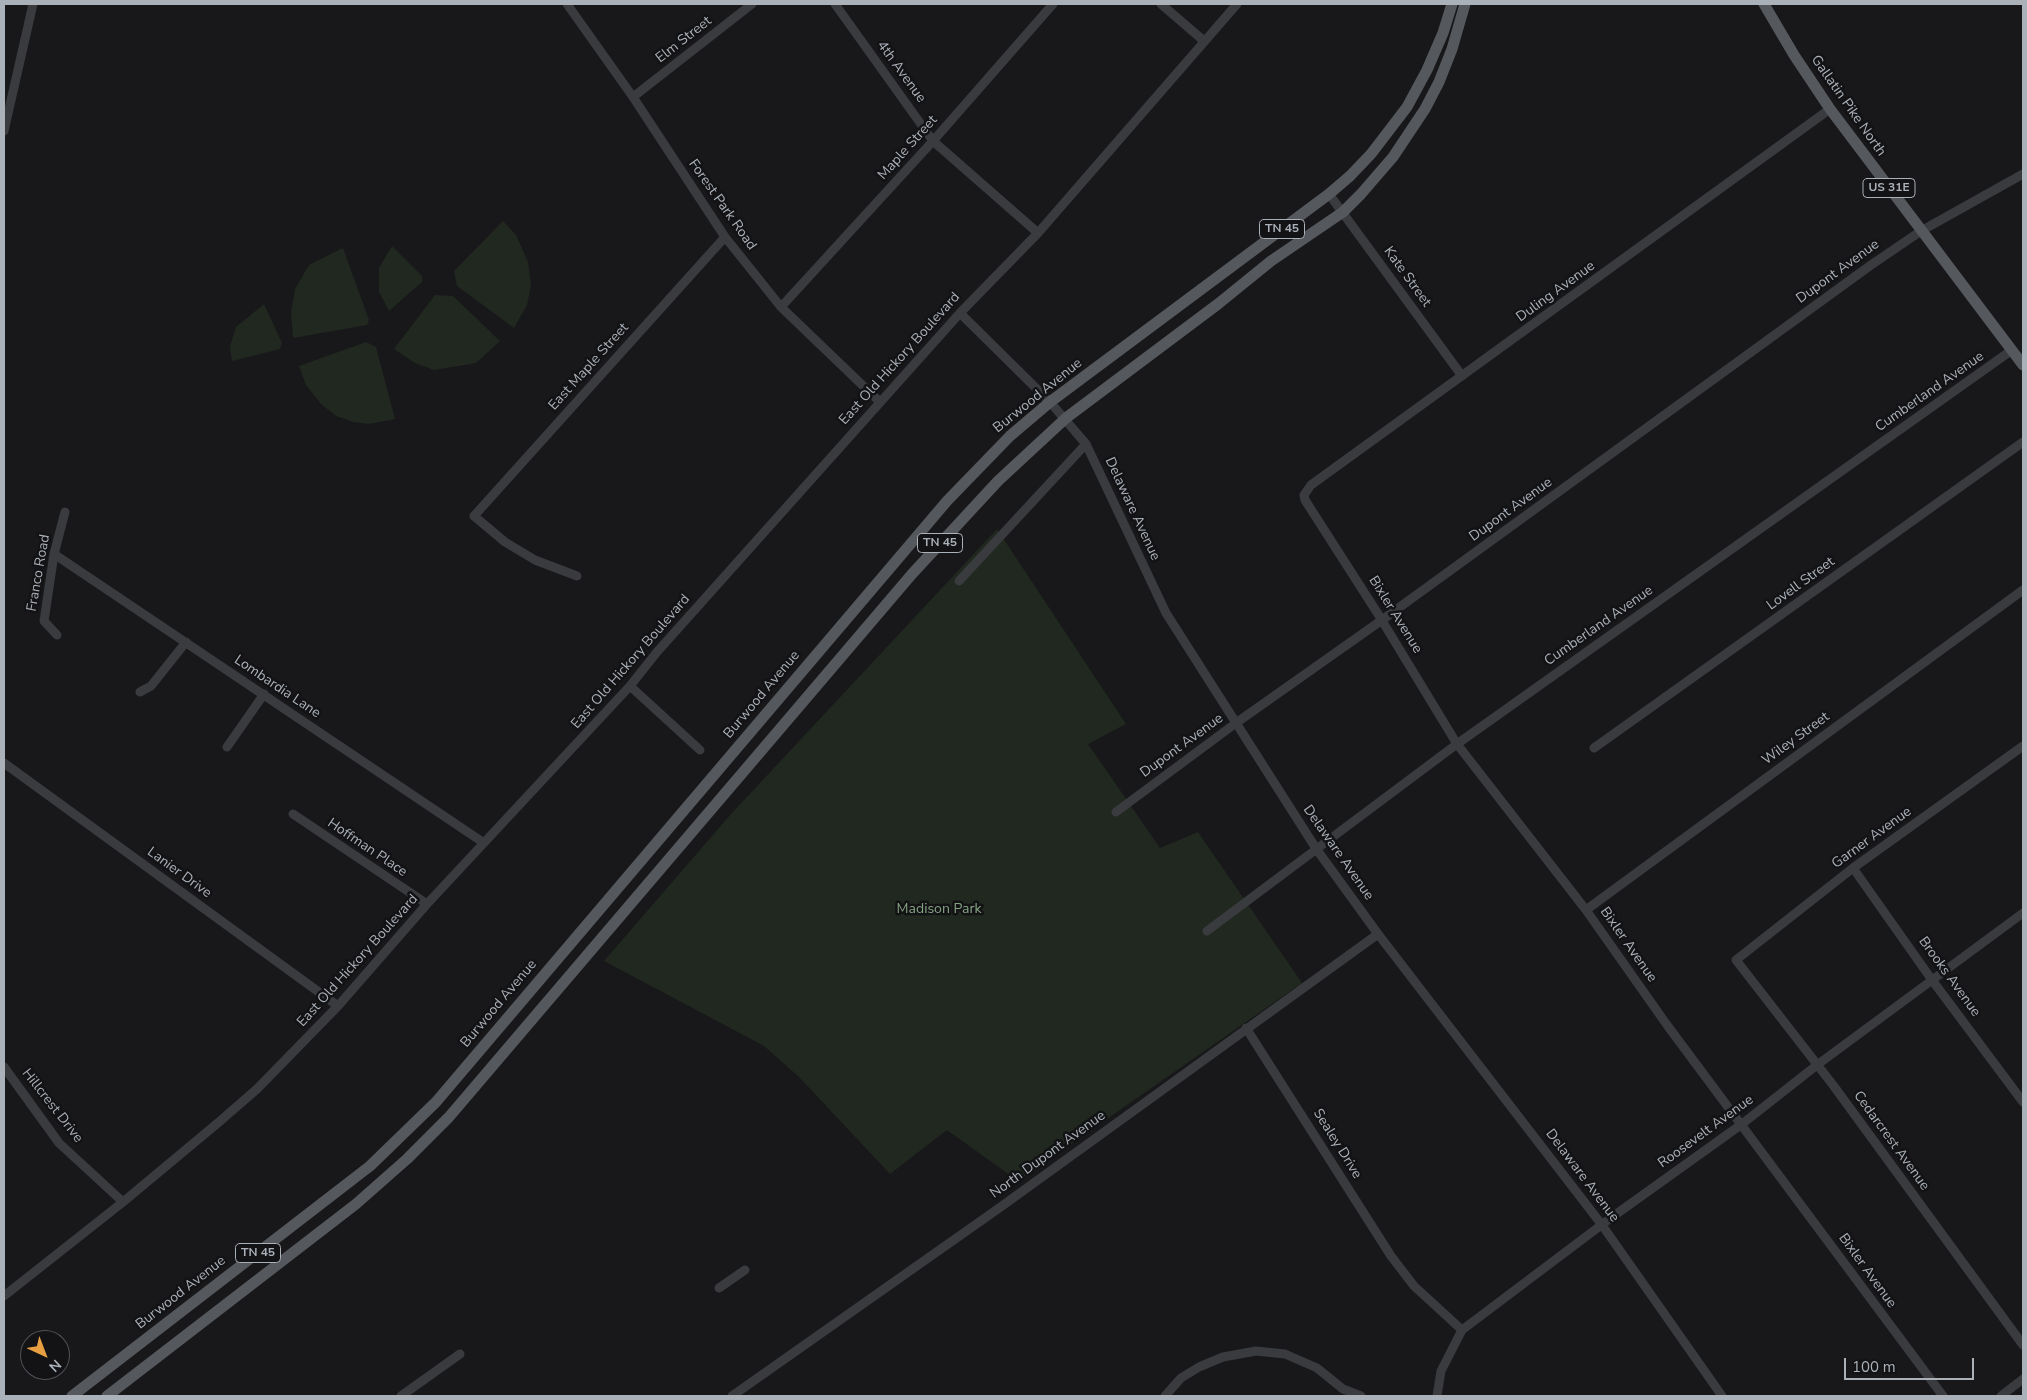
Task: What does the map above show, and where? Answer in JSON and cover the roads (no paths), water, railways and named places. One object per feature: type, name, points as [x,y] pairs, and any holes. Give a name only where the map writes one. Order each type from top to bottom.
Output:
[{"type":"main road","name":"Burwood Avenue","points":[[72,1396],[370,1166],[436,1102],[947,501],[1010,436],[1050,402],[1329,194],[1371,154],[1393,127],[1427,70],[1443,33],[1452,4]]},
{"type":"main road","name":"TN 45","points":[[107,1396],[356,1204],[407,1159],[448,1117],[912,574],[998,481],[1066,418],[1218,304],[1271,261],[1343,212],[1361,194],[1393,157],[1425,109],[1439,82],[1452,49],[1465,4]]},
{"type":"main road","name":"Gallatin Pike North","points":[[1764,4],[1794,55],[1830,109],[2023,365]]},
{"type":"street","points":[[4,126],[33,4]]},
{"type":"street","name":"Forest Park Road","points":[[567,4],[633,97],[725,237],[781,307],[880,402]]},
{"type":"street","name":"Elm Street","points":[[633,97],[752,4]]},
{"type":"street","name":"4th Avenue","points":[[835,4],[934,141],[1038,233]]},
{"type":"street","name":"Maple Street","points":[[781,307],[934,141],[1053,4]]},
{"type":"street","points":[[1162,4],[1204,41]]},
{"type":"street","name":"East Old Hickory Boulevard","points":[[4,1296],[123,1202],[257,1089],[338,1006],[427,904],[630,686],[657,652],[960,312],[1038,233],[1237,4]]},
{"type":"street","name":"Duling Avenue","points":[[1305,500],[1304,495],[1311,485],[1830,109]]},
{"type":"street","name":"Dupont Avenue","points":[[1116,812],[1236,723],[1382,620],[1871,265],[1921,231],[2023,174]]},
{"type":"street","name":"Kate Street","points":[[1329,194],[1462,376]]},
{"type":"street","name":"East Maple Street","points":[[577,576],[535,560],[504,542],[474,516],[725,237]]},
{"type":"street","name":"Delaware Avenue","points":[[960,312],[1066,418],[1086,444],[1166,613],[1317,850],[1378,934],[1602,1225],[1722,1396]]},
{"type":"street","name":"Cumberland Avenue","points":[[1208,931],[1457,744],[2012,350]]},
{"type":"street","name":"Lovell Street","points":[[1594,748],[2023,442]]},
{"type":"street","points":[[959,581],[1086,444]]},
{"type":"street","name":"Bixler Avenue","points":[[1305,500],[1382,620],[1457,744],[1586,910],[1667,1025],[1943,1396]]},
{"type":"street","name":"Franco Road","points":[[57,635],[44,621],[54,554],[65,512]]},
{"type":"street","name":"Lombardia Lane","points":[[54,554],[484,843]]},
{"type":"street","name":"Wiley Street","points":[[1586,910],[2023,590]]},
{"type":"street","points":[[140,692],[151,686],[186,642]]},
{"type":"street","points":[[630,686],[700,750]]},
{"type":"street","points":[[227,747],[264,694]]},
{"type":"street","name":"Garner Avenue","points":[[1739,957],[1853,868],[2023,746]]},
{"type":"street","name":"Lanier Drive","points":[[4,763],[338,1006]]},
{"type":"street","name":"Hoffman Place","points":[[293,814],[427,904]]},
{"type":"street","name":"Brooks Avenue","points":[[1853,868],[1932,980],[2023,1102]]},
{"type":"street","name":"Roosevelt Avenue","points":[[1437,1396],[1441,1371],[1462,1330],[1602,1225],[1742,1124],[1817,1065],[2023,913]]},
{"type":"street","name":"North Dupont Avenue","points":[[732,1396],[788,1350],[1016,1196],[1378,934]]},
{"type":"street","name":"Cedarcrest Avenue","points":[[1739,957],[1736,960],[1817,1065],[2023,1345]]},
{"type":"street","name":"Sealey Drive","points":[[1246,1028],[1285,1087],[1372,1228],[1405,1275],[1429,1301],[1462,1330]]},
{"type":"street","name":"Hillcrest Drive","points":[[4,1067],[60,1143],[123,1202]]},
{"type":"street","points":[[719,1288],[745,1270]]},
{"type":"street","points":[[1165,1396],[1181,1378],[1199,1367],[1223,1357],[1256,1351],[1285,1354],[1317,1368],[1341,1393],[1361,1396]]},
{"type":"street","points":[[405,1395],[460,1354]]},
{"type":"street","points":[[2001,1396],[2023,1379]]},
{"type":"park label","name":"Madison Park","points":[[939,910]]}]
